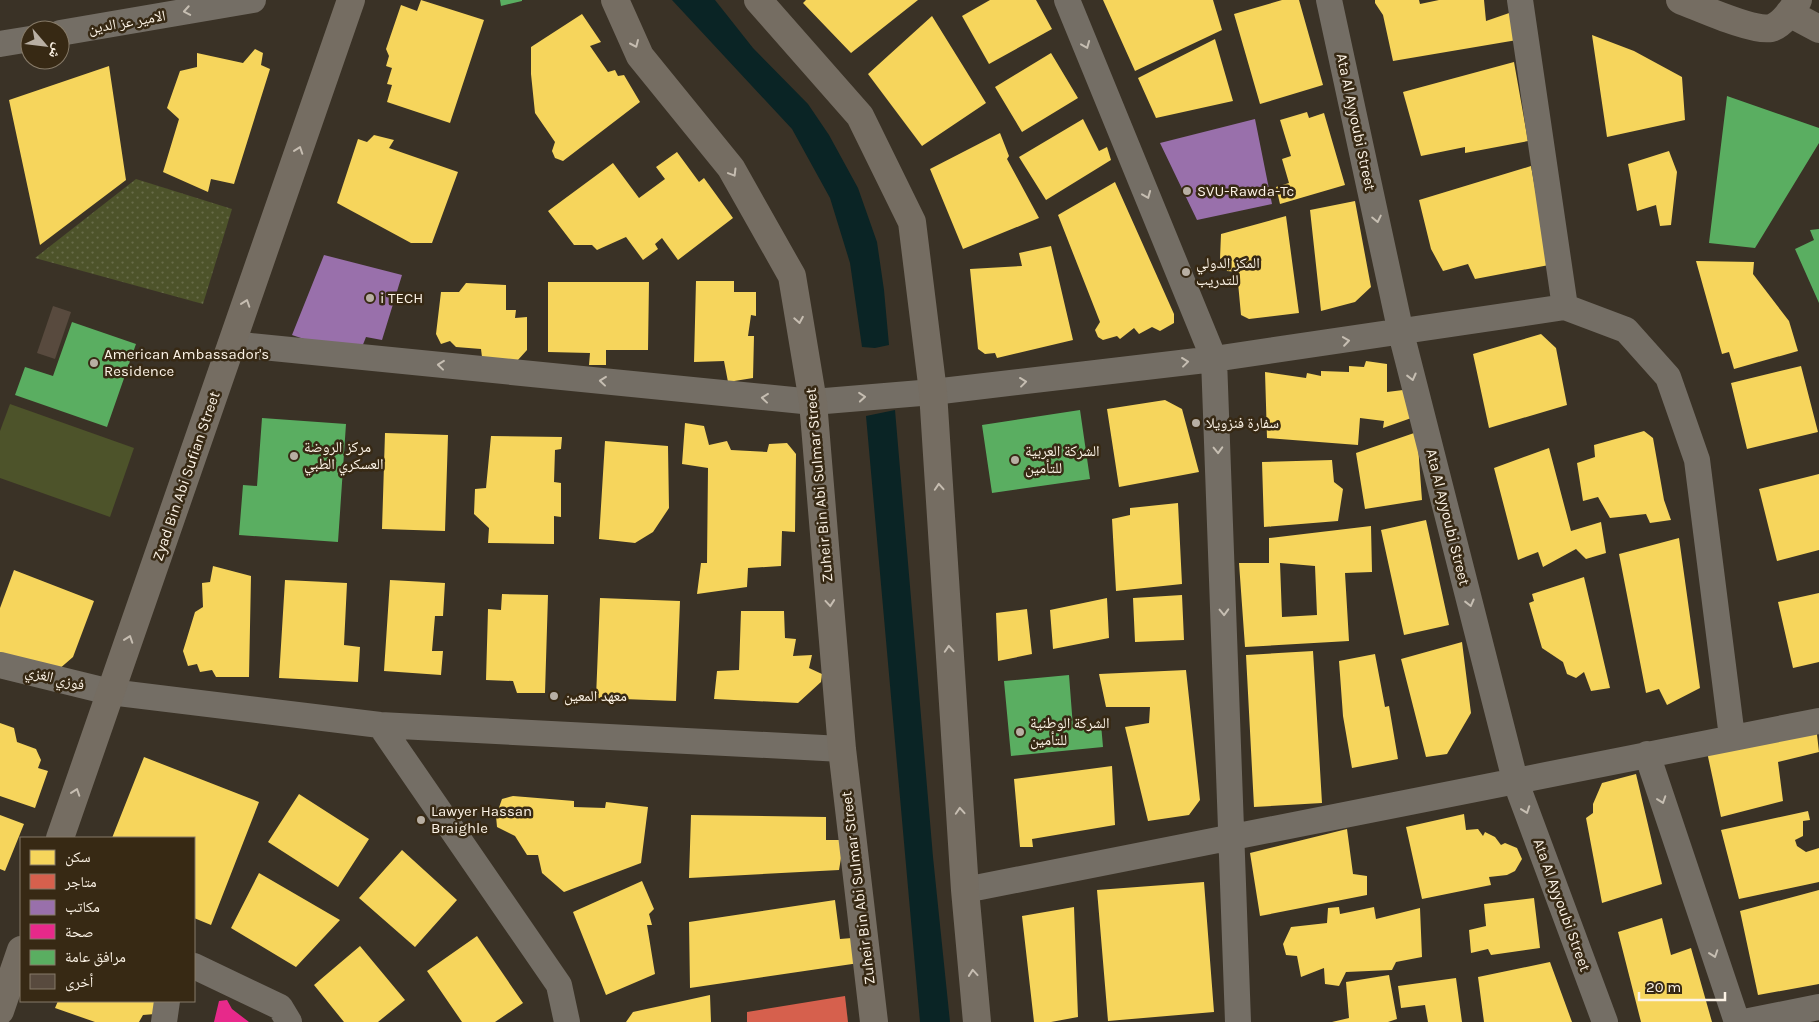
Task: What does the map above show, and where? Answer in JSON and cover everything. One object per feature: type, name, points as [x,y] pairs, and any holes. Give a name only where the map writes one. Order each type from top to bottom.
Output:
[{"type":"street","name":"الامير عز الدين","points":[[70,31],[253,0]]},
{"type":"street","name":"Zyad Bin Abi Sufian Street","points":[[60,837],[351,0]]},
{"type":"street","name":"Zuheir Bin Abi Sulmar Street","points":[[615,0],[640,56],[731,168],[792,276],[813,402],[842,749],[874,1022]]},
{"type":"street","points":[[758,0],[860,116],[912,222],[933,392],[965,890],[977,1022]]},
{"type":"street","points":[[1067,0],[1214,359],[1238,1022]]},
{"type":"street","name":"Ata Al Ayyoubi Street","points":[[1330,0],[1401,333],[1515,780],[1605,1022]]},
{"type":"street","points":[[1520,0],[1565,307]]},
{"type":"street","points":[[1680,0],[1755,27],[1771,28],[1793,6],[1819,29]]},
{"type":"street","points":[[0,44],[20,41]]},
{"type":"street","points":[[231,344],[813,402],[933,392],[1214,359],[1401,333],[1565,307],[1626,330],[1668,377],[1697,460],[1732,737]]},
{"type":"street","name":"فوزي الغزي","points":[[0,665],[110,692],[380,725],[842,749]]},
{"type":"street","points":[[965,890],[1819,721]]},
{"type":"street","points":[[380,725],[559,985],[567,1022]]},
{"type":"street","points":[[1647,754],[1737,1022]]},
{"type":"street","points":[[0,1011],[20,953]]},
{"type":"street","points":[[195,966],[280,1007],[289,1022]]},
{"type":"street","points":[[164,1022],[167,1002]]},
{"type":"street","points":[[1744,1022],[1819,1007]]},
{"type":"green space","points":[[136,179],[232,209],[203,304],[35,258]]},
{"type":"green space","points":[[10,404],[134,448],[110,517],[0,478],[0,431]]},
{"type":"water","points":[[672,0],[715,0],[753,48],[808,104],[829,135],[858,188],[877,242],[889,345],[875,348],[862,347],[850,263],[830,198],[792,129]]},
{"type":"water","points":[[895,410],[933,857],[950,1022],[920,1022],[866,416]]},
{"type":"building: سكن","points":[[421,0],[484,20],[450,123],[387,102],[392,85],[387,84],[392,68],[386,66],[389,56],[386,49],[401,5],[417,11]]},
{"type":"building: سكن","points":[[806,0],[918,0],[851,53],[803,3]]},
{"type":"building: سكن","points":[[990,0],[1036,0],[1052,29],[989,64],[962,16]]},
{"type":"building: سكن","points":[[1103,0],[1213,0],[1222,30],[1135,71]]},
{"type":"building: سكن","points":[[1282,0],[1299,0],[1323,85],[1260,104],[1234,14]]},
{"type":"building: سكن","points":[[1375,0],[1419,0],[1420,4],[1439,0],[1484,0],[1486,21],[1515,11],[1517,40],[1393,61],[1383,15]]},
{"type":"building: سكن","points":[[582,14],[601,42],[590,46],[608,72],[615,70],[618,76],[624,75],[640,102],[563,161],[555,158],[552,151],[555,142],[535,113],[531,74],[531,47]]},
{"type":"building: سكن","points":[[932,16],[986,103],[922,146],[868,74]]},
{"type":"building: سكن","points":[[1592,35],[1634,51],[1682,77],[1685,120],[1607,137]]},
{"type":"building: سكن","points":[[1215,39],[1233,101],[1156,118],[1138,78]]},
{"type":"building: سكن","points":[[255,49],[263,53],[261,65],[270,69],[234,184],[211,179],[208,192],[163,172],[179,119],[167,108],[180,71],[197,67],[197,53],[243,63]]},
{"type":"building: سكن","points":[[1051,53],[1078,98],[1022,132],[995,87]]},
{"type":"building: سكن","points":[[1514,62],[1528,141],[1465,153],[1465,147],[1421,156],[1403,92]]},
{"type":"building: سكن","points":[[109,66],[126,180],[40,245],[9,100]]},
{"type":"building: سكن","points":[[1307,112],[1309,118],[1324,113],[1345,185],[1280,204],[1276,187],[1289,183],[1282,159],[1291,156],[1280,120]]},
{"type":"building: سكن","points":[[1083,119],[1099,151],[1107,147],[1111,160],[1046,200],[1019,157]]},
{"type":"building: سكن","points":[[1000,133],[1009,156],[1007,159],[1039,218],[963,249],[930,169]]},
{"type":"building: سكن","points":[[374,135],[394,140],[389,148],[458,172],[432,243],[411,243],[337,203],[358,139],[367,142]]},
{"type":"building: سكن","points":[[1669,151],[1677,172],[1671,225],[1660,226],[1656,205],[1637,211],[1628,164]]},
{"type":"building: سكن","points":[[677,152],[699,182],[704,178],[733,218],[678,260],[662,238],[655,244],[658,249],[643,260],[626,237],[597,250],[592,245],[574,245],[548,211],[613,163],[639,198],[665,179],[656,167]]},
{"type":"building: سكن","points":[[1531,166],[1549,265],[1475,279],[1468,264],[1443,271],[1431,249],[1419,200]]},
{"type":"building: سكن","points":[[1115,182],[1174,314],[1174,323],[1160,331],[1152,327],[1139,334],[1134,328],[1120,339],[1117,336],[1103,340],[1098,337],[1095,330],[1100,322],[1058,215]]},
{"type":"building: سكن","points":[[1355,201],[1371,287],[1355,302],[1321,311],[1310,210]]},
{"type":"building: سكن","points":[[1286,216],[1299,313],[1249,319],[1241,315],[1237,272],[1227,271],[1225,256],[1220,259],[1221,234]]},
{"type":"building: سكن","points":[[1051,246],[1073,340],[997,358],[995,353],[985,354],[978,349],[970,269],[1022,266],[1019,253]]},
{"type":"building: سكن","points":[[1696,261],[1754,262],[1753,274],[1789,321],[1798,351],[1734,369],[1729,352],[1722,354]]},
{"type":"building: سكن","points":[[696,281],[734,281],[734,292],[756,292],[756,316],[751,315],[748,336],[754,336],[753,378],[728,382],[724,361],[694,362]]},
{"type":"building: سكن","points":[[548,282],[649,282],[648,350],[606,350],[606,365],[589,365],[590,353],[548,352]]},
{"type":"building: سكن","points":[[466,283],[506,285],[506,310],[516,310],[515,318],[527,317],[527,350],[517,361],[482,357],[481,349],[456,347],[450,341],[441,344],[436,334],[441,292],[459,292]]},
{"type":"building: سكن","points":[[1541,334],[1556,348],[1567,405],[1489,428],[1473,354]]},
{"type":"building: سكن","points":[[1366,361],[1387,364],[1387,392],[1411,389],[1417,416],[1383,428],[1384,421],[1360,418],[1358,445],[1267,438],[1265,372],[1306,378],[1307,373],[1321,376],[1321,371],[1349,372],[1349,366],[1364,367]]},
{"type":"building: سكن","points":[[1801,366],[1818,432],[1747,449],[1731,383]]},
{"type":"building: سكن","points":[[1165,400],[1182,409],[1199,472],[1119,487],[1107,409]]},
{"type":"building: سكن","points":[[685,423],[704,426],[709,445],[727,441],[731,450],[767,452],[769,444],[787,443],[796,454],[795,532],[782,531],[781,566],[748,568],[747,587],[697,594],[701,563],[707,563],[708,468],[682,464]]},
{"type":"building: سكن","points":[[1644,431],[1653,438],[1664,500],[1671,520],[1650,523],[1646,514],[1610,518],[1598,497],[1583,501],[1577,463],[1595,457],[1594,445]]},
{"type":"building: سكن","points":[[1417,432],[1422,500],[1365,509],[1356,453]]},
{"type":"building: سكن","points":[[385,433],[448,435],[445,531],[382,529]]},
{"type":"building: سكن","points":[[491,436],[562,437],[561,449],[555,450],[554,482],[561,483],[561,517],[554,516],[554,544],[488,543],[489,528],[474,514],[475,489],[486,488]]},
{"type":"building: سكن","points":[[605,441],[668,446],[669,508],[653,532],[635,543],[599,539]]},
{"type":"building: سكن","points":[[1549,448],[1571,531],[1601,522],[1606,553],[1586,559],[1576,549],[1543,567],[1538,552],[1518,560],[1494,468]]},
{"type":"building: سكن","points":[[1332,460],[1334,482],[1343,489],[1338,521],[1264,527],[1262,462]]},
{"type":"building: سكن","points":[[1819,474],[1819,550],[1777,561],[1759,489]]},
{"type":"building: سكن","points":[[1178,503],[1182,584],[1116,591],[1112,519],[1130,515],[1130,508]]},
{"type":"building: سكن","points":[[1426,520],[1449,625],[1404,635],[1381,530]]},
{"type":"building: سكن","points":[[1371,526],[1372,572],[1345,573],[1349,641],[1245,647],[1239,563],[1269,563],[1269,538]],"holes":[[[1280,563],[1315,566],[1317,615],[1282,617]]]},
{"type":"building: سكن","points":[[1679,538],[1700,688],[1667,705],[1659,689],[1646,693],[1619,554]]},
{"type":"building: سكن","points":[[213,566],[251,576],[249,677],[216,677],[212,670],[200,672],[197,664],[188,666],[183,651],[195,612],[203,607],[202,583],[210,582]]},
{"type":"building: سكن","points":[[14,570],[94,601],[73,657],[58,670],[40,667],[0,652],[0,608]]},
{"type":"building: سكن","points":[[1584,577],[1610,688],[1591,691],[1584,672],[1576,678],[1567,674],[1563,662],[1542,648],[1529,603],[1534,601],[1532,594]]},
{"type":"building: سكن","points":[[285,580],[347,583],[344,645],[360,647],[358,682],[279,678]]},
{"type":"building: سكن","points":[[390,580],[445,583],[443,616],[435,616],[432,651],[443,651],[441,675],[384,671]]},
{"type":"building: سكن","points":[[1819,593],[1819,662],[1793,668],[1778,602]]},
{"type":"building: سكن","points":[[502,594],[548,595],[545,693],[517,693],[513,681],[486,680],[488,609],[501,610]]},
{"type":"building: سكن","points":[[1182,595],[1184,640],[1135,642],[1133,598]]},
{"type":"building: سكن","points":[[600,598],[680,601],[676,701],[596,698]]},
{"type":"building: سكن","points":[[1107,598],[1109,638],[1053,649],[1050,610]]},
{"type":"building: سكن","points":[[1027,609],[1032,654],[998,661],[996,613]]},
{"type":"building: سكن","points":[[741,611],[784,611],[785,638],[796,639],[793,656],[812,655],[809,668],[822,674],[821,682],[798,703],[714,699],[717,671],[739,670]]},
{"type":"building: سكن","points":[[1462,642],[1471,713],[1447,754],[1426,757],[1401,659]]},
{"type":"building: سكن","points":[[1313,651],[1322,803],[1254,807],[1246,655]]},
{"type":"building: سكن","points":[[1375,654],[1385,707],[1389,706],[1398,759],[1352,768],[1343,716],[1339,661]]},
{"type":"building: سكن","points":[[1186,670],[1200,800],[1189,815],[1148,821],[1125,727],[1149,723],[1150,707],[1106,707],[1099,674]]},
{"type":"building: سكن","points":[[0,723],[14,728],[17,742],[36,749],[41,760],[38,768],[48,771],[35,808],[0,796]]},
{"type":"building: سكن","points":[[1816,726],[1819,752],[1778,762],[1783,801],[1721,817],[1707,752]]},
{"type":"building: سكن","points":[[144,757],[259,802],[211,925],[195,918],[195,837],[112,837]]},
{"type":"building: سكن","points":[[1112,766],[1115,825],[1032,839],[1033,847],[1020,847],[1014,779]]},
{"type":"building: سكن","points":[[1636,774],[1662,884],[1602,903],[1586,818],[1593,813],[1593,804],[1602,783]]},
{"type":"building: سكن","points":[[299,794],[369,839],[338,887],[268,842]]},
{"type":"building: سكن","points":[[513,796],[574,801],[574,807],[605,808],[606,802],[648,807],[641,863],[564,892],[542,873],[538,855],[527,855],[515,836],[497,827],[496,816],[502,799]]},
{"type":"building: سكن","points":[[1808,811],[1810,820],[1803,821],[1803,836],[1795,840],[1797,846],[1806,852],[1819,848],[1819,882],[1739,899],[1721,830]]},
{"type":"building: سكن","points":[[1464,814],[1466,830],[1478,829],[1483,836],[1485,832],[1495,837],[1501,845],[1505,843],[1517,848],[1522,859],[1515,871],[1507,875],[1489,877],[1491,885],[1422,899],[1406,827]]},
{"type":"building: سكن","points":[[0,815],[24,824],[5,871],[0,869]]},
{"type":"building: سكن","points":[[691,815],[826,817],[826,840],[844,840],[839,870],[689,878]]},
{"type":"building: سكن","points":[[1347,829],[1353,874],[1367,876],[1367,895],[1260,916],[1250,853]]},
{"type":"building: سكن","points":[[402,850],[457,900],[415,947],[359,898]]},
{"type":"building: سكن","points":[[259,873],[340,920],[296,967],[231,928]]},
{"type":"building: سكن","points":[[642,881],[654,909],[649,914],[652,925],[647,925],[655,974],[606,995],[573,912]]},
{"type":"building: سكن","points":[[1204,882],[1214,1012],[1108,1021],[1097,890]]},
{"type":"building: سكن","points":[[1819,890],[1819,984],[1758,995],[1740,911]]},
{"type":"building: سكن","points":[[1534,898],[1540,948],[1491,955],[1488,949],[1471,953],[1469,930],[1486,926],[1484,904]]},
{"type":"building: سكن","points":[[835,900],[840,939],[852,938],[859,963],[690,988],[689,922]]},
{"type":"building: سكن","points":[[1074,907],[1078,1017],[1051,1022],[1034,1022],[1022,916]]},
{"type":"building: سكن","points":[[1339,907],[1340,914],[1374,907],[1376,919],[1420,908],[1422,957],[1396,962],[1392,970],[1346,972],[1339,986],[1325,984],[1324,968],[1301,977],[1297,956],[1286,955],[1283,944],[1291,927],[1327,923],[1328,908]]},
{"type":"building: سكن","points":[[1662,918],[1671,955],[1691,948],[1712,1022],[1641,1022],[1618,932]]},
{"type":"building: سكن","points":[[477,936],[523,1003],[495,1022],[462,1022],[427,971]]},
{"type":"building: سكن","points":[[360,946],[405,1000],[378,1022],[344,1022],[314,985]]},
{"type":"building: سكن","points":[[1550,962],[1572,1022],[1484,1022],[1478,977]]},
{"type":"building: سكن","points":[[1389,975],[1397,1019],[1388,1022],[1332,1022],[1349,1018],[1346,982]]},
{"type":"building: سكن","points":[[1456,978],[1462,1022],[1428,1022],[1425,1005],[1401,1008],[1398,986]]},
{"type":"building: سكن","points":[[710,995],[711,1022],[626,1022],[633,1012]]},
{"type":"building: سكن","points":[[58,1002],[158,1002],[155,1014],[143,1015],[139,1022],[95,1022],[55,1008]]},
{"type":"building: متاجر","points":[[845,996],[848,1022],[747,1022],[747,1012]]},
{"type":"building: مكاتب","points":[[1255,119],[1272,204],[1197,220],[1160,143]]},
{"type":"building: مكاتب","points":[[324,255],[402,275],[382,340],[366,337],[358,357],[292,335]]},
{"type":"building: صحة","points":[[227,1000],[232,1009],[249,1022],[214,1022],[219,1001]]},
{"type":"building: مرافق عامة","points":[[500,0],[522,0],[522,1],[501,6]]},
{"type":"building: مرافق عامة","points":[[1727,96],[1819,128],[1819,143],[1755,248],[1709,243]]},
{"type":"building: مرافق عامة","points":[[1819,229],[1819,303],[1795,249],[1814,240],[1810,230]]},
{"type":"building: مرافق عامة","points":[[72,322],[136,344],[107,427],[15,395],[25,367],[53,376]]},
{"type":"building: مرافق عامة","points":[[1080,410],[1090,479],[992,493],[982,425]]},
{"type":"building: مرافق عامة","points":[[262,418],[346,424],[338,542],[239,535],[243,485],[257,486]]},
{"type":"building: مرافق عامة","points":[[1069,675],[1073,727],[1101,724],[1103,747],[1011,756],[1004,681]]},
{"type":"building: أخرى","points":[[53,306],[71,312],[55,359],[37,353]]},
{"type":"place","name":"SVU-Rawda-Tc","points":[[1187,191]]},
{"type":"place","name":"المكز الدولي للتدريب","points":[[1186,272]]},
{"type":"place","name":"i TECH","points":[[370,298]]},
{"type":"place","name":"American Ambassador's Residence","points":[[94,363]]},
{"type":"place","name":"سفارة فنزويلا","points":[[1196,423]]},
{"type":"place","name":"مركز الروضة العسكري الطبي","points":[[294,456]]},
{"type":"place","name":"الشركة العربية للتأمين","points":[[1015,460]]},
{"type":"place","name":"معهد المعين","points":[[554,696]]},
{"type":"place","name":"الشركة الوطنية للتأمين","points":[[1020,732]]},
{"type":"place","name":"Lawyer Hassan Braighle","points":[[421,820]]}]
